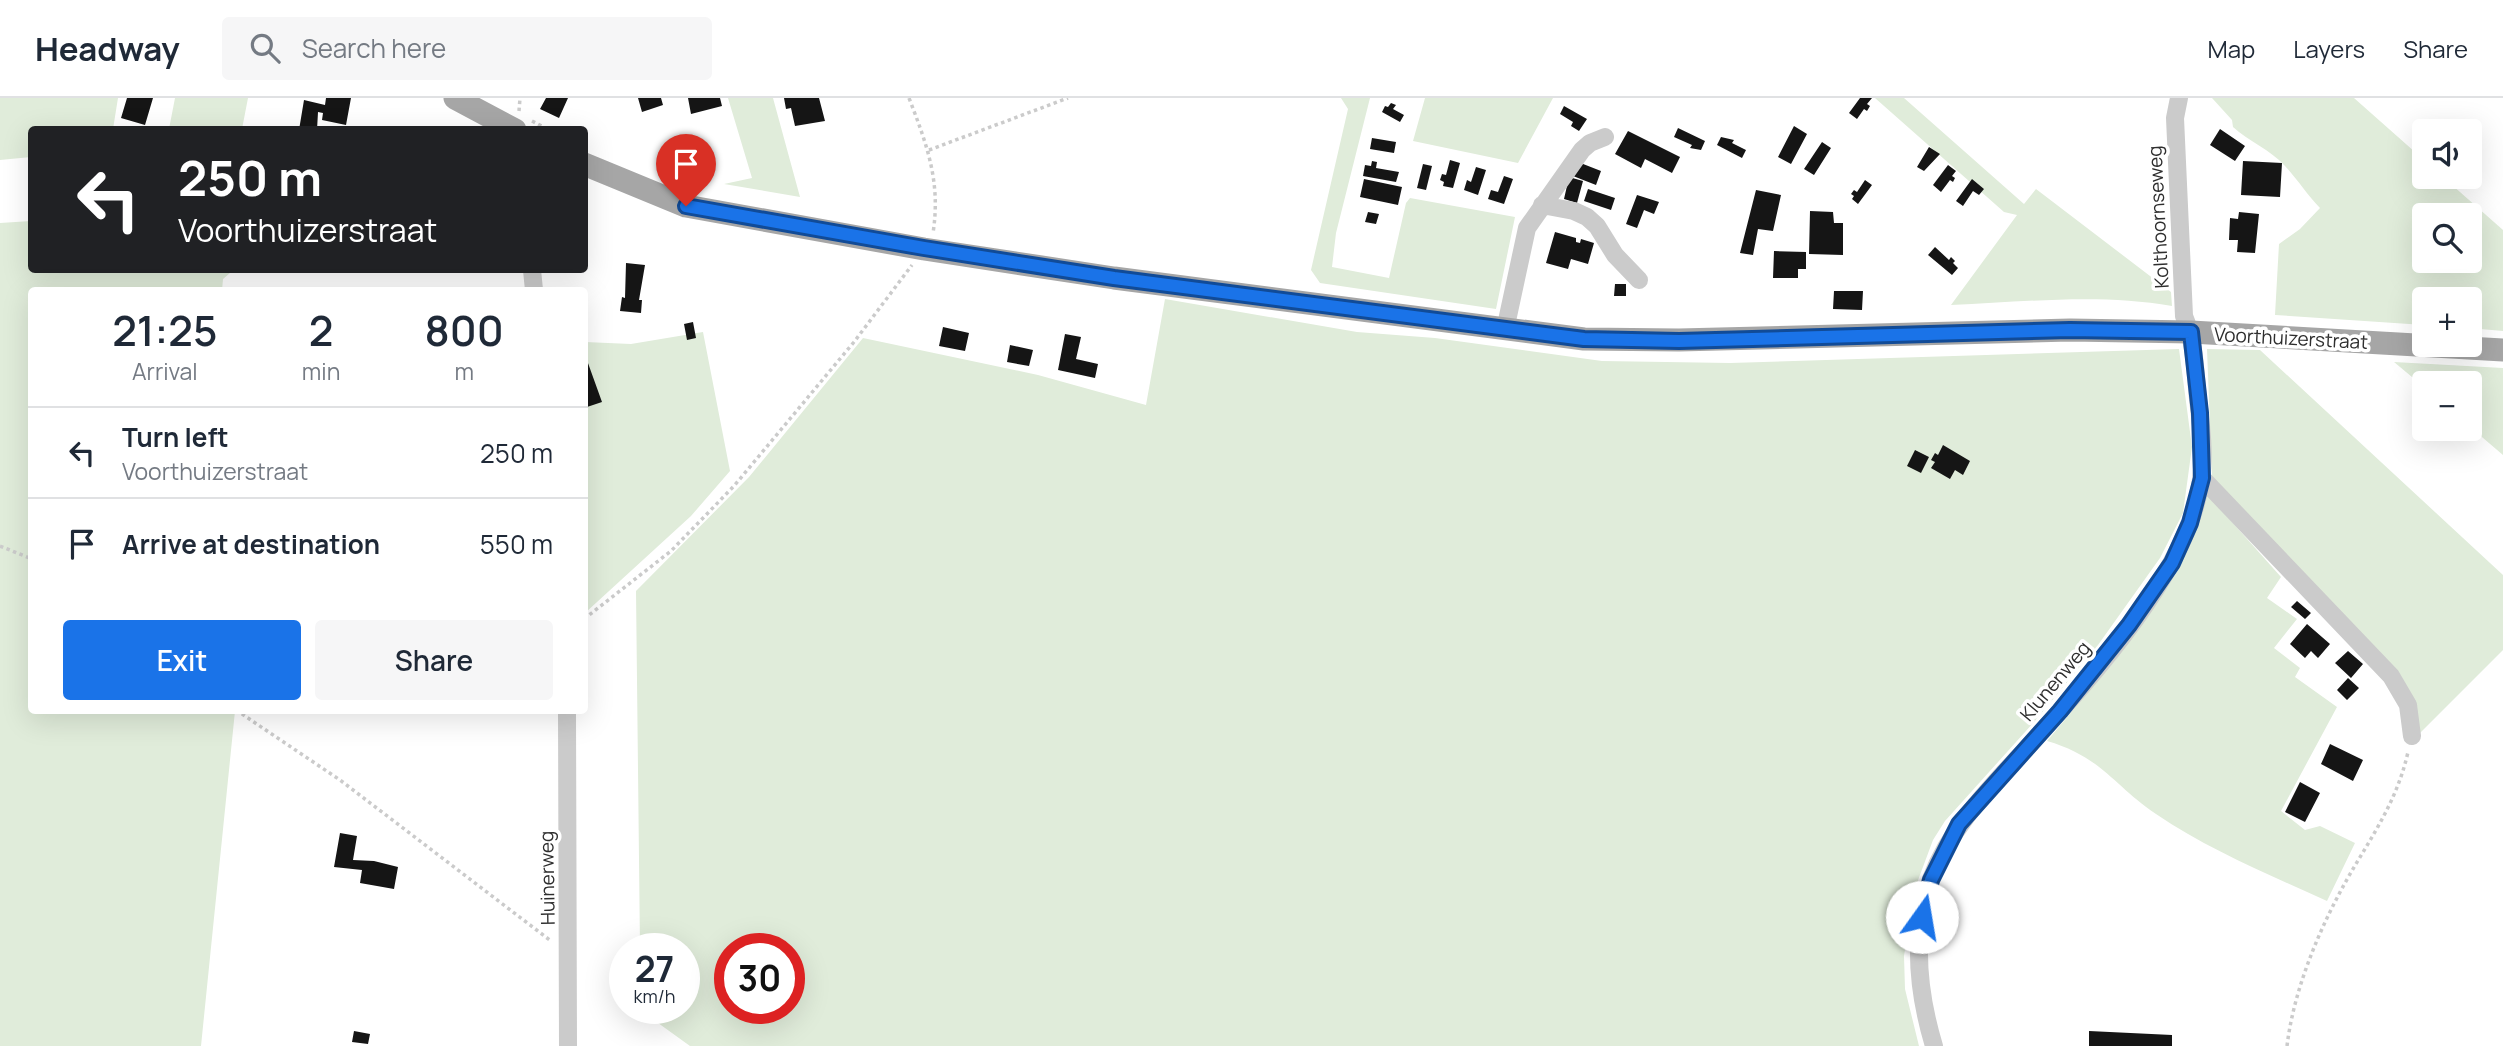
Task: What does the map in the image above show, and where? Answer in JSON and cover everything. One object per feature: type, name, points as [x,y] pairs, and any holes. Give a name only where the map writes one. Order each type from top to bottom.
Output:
[{"type":"main road","points":[[455,98],[517,117]]},
{"type":"main road","name":"Voorthuizerstraat","points":[[588,166],[686,206],[924,248],[1114,278],[1584,339],[1679,341],[2070,330],[2191,332],[2503,350]]},
{"type":"street","name":"Kolthoornseweg","points":[[2179,98],[2175,118],[2184,316],[2191,332]]},
{"type":"street","points":[[1505,330],[1527,228],[1582,150],[1590,143],[1605,137]]},
{"type":"street","points":[[1542,205],[1574,211],[1587,217],[1597,226],[1615,255],[1639,280]]},
{"type":"street","name":"Klunenweg","points":[[1934,1046],[1923,1009],[1919,956],[1922,917],[1936,870],[1959,824],[2060,711],[2129,625],[2172,563],[2190,523],[2202,478],[2200,413],[2191,332]]},
{"type":"street","points":[[2202,478],[2391,676],[2408,705],[2412,736]]},
{"type":"street","name":"Huinerweg","points":[[567,714],[568,1046]]},
{"type":"path","points":[[588,616],[671,551],[734,486],[854,342],[933,234],[937,204],[929,150],[909,98]]},
{"type":"path","points":[[929,150],[1068,98]]},
{"type":"path","points":[[0,546],[28,557]]},
{"type":"path","points":[[242,714],[340,780],[569,955]]},
{"type":"path","points":[[2287,1046],[2305,974],[2337,899],[2391,807],[2403,774],[2412,736]]},
{"type":"green space","points":[[0,98],[118,98],[113,126],[28,126],[28,157],[0,160]]},
{"type":"green space","points":[[175,98],[248,98],[243,126],[170,126]]},
{"type":"green space","points":[[728,98],[773,98],[800,197],[724,184],[752,178]]},
{"type":"green space","points":[[1341,98],[1370,98],[1336,233],[1332,267],[1389,278],[1406,203],[1410,198],[1515,217],[1496,309],[1320,283],[1311,270],[1348,109]]},
{"type":"green space","points":[[1425,98],[1553,98],[1518,163],[1413,141]]},
{"type":"green space","points":[[1875,98],[1904,98],[2024,204],[2036,189],[2171,292],[2172,306],[2090,299],[1951,305],[2017,215],[2004,212]]},
{"type":"green space","points":[[2212,98],[2354,98],[2412,149],[2412,189],[2457,189],[2472,203],[2412,203],[2412,273],[2482,273],[2482,211],[2503,230],[2503,331],[2482,329],[2482,287],[2412,287],[2412,324],[2275,315],[2279,244],[2300,229],[2320,208],[2279,160],[2233,127],[2232,120]]},
{"type":"green space","points":[[28,221],[28,273],[230,273],[223,279],[222,287],[28,287],[28,714],[235,714],[201,1046],[0,1046],[0,223]]},
{"type":"green space","points":[[1165,299],[1357,332],[1435,338],[1602,361],[1730,363],[2179,349],[2192,447],[2183,513],[2160,558],[2098,645],[2034,722],[1945,821],[1933,840],[1914,891],[1904,956],[1905,989],[1919,1046],[690,1046],[659,1024],[700,1024],[700,933],[640,933],[636,591],[749,477],[863,338],[1038,375],[1146,405]]},
{"type":"green space","points":[[703,332],[730,471],[691,516],[588,610],[588,342],[631,344]]},
{"type":"green space","points":[[2207,349],[2260,350],[2503,575],[2503,650],[2415,738],[2409,706],[2212,478]]},
{"type":"green space","points":[[2394,362],[2503,368],[2503,455],[2482,437],[2482,371],[2412,371],[2412,377]]},
{"type":"green space","points":[[2207,494],[2281,577],[2267,598],[2297,619],[2274,648],[2300,668],[2295,677],[2337,707],[2281,811],[2305,830],[2320,826],[2355,843],[2327,901],[2240,861],[2176,827],[2141,803],[2094,763],[2047,741],[2116,659],[2179,569]]},
{"type":"building","points":[[127,98],[153,98],[145,125],[121,118]]},
{"type":"building","points":[[326,98],[351,98],[346,125],[322,120],[323,113],[318,112],[317,126],[300,126],[304,100],[325,105]]},
{"type":"building","points":[[546,98],[568,98],[559,118],[540,109]]},
{"type":"building","points":[[638,98],[661,98],[663,105],[642,112]]},
{"type":"building","points":[[688,98],[720,98],[722,106],[691,114]]},
{"type":"building","points":[[784,98],[819,98],[825,121],[795,126],[791,108],[786,109]]},
{"type":"building","points":[[1860,98],[1872,98],[1867,104],[1870,106],[1867,111],[1864,109],[1857,119],[1849,113]]},
{"type":"building","points":[[1391,103],[1396,105],[1393,109],[1404,115],[1400,122],[1382,112],[1385,106],[1388,107]]},
{"type":"building","points":[[1564,106],[1587,119],[1579,131],[1571,126],[1573,122],[1560,114]]},
{"type":"building","points":[[1794,126],[1807,134],[1791,164],[1778,157]]},
{"type":"building","points":[[1678,128],[1705,141],[1701,150],[1690,148],[1692,145],[1674,137]]},
{"type":"building","points":[[2220,129],[2245,146],[2235,161],[2210,145]]},
{"type":"building","points":[[1628,131],[1680,157],[1672,173],[1645,159],[1641,168],[1615,154]]},
{"type":"building","points":[[1721,137],[1734,140],[1732,143],[1746,150],[1742,158],[1717,145]]},
{"type":"building","points":[[1372,138],[1396,142],[1394,153],[1370,149]]},
{"type":"building","points":[[1822,142],[1831,148],[1814,175],[1804,169]]},
{"type":"building","points":[[1929,147],[1940,154],[1924,171],[1917,167]]},
{"type":"building","points":[[1450,160],[1460,163],[1453,188],[1443,186],[1444,182],[1440,180],[1442,174],[1446,175]]},
{"type":"building","points":[[1372,161],[1377,162],[1376,168],[1399,172],[1396,182],[1363,176],[1365,165],[1371,166]]},
{"type":"building","points":[[2243,161],[2282,163],[2280,197],[2241,195]]},
{"type":"building","points":[[1578,162],[1601,171],[1596,185],[1573,176]]},
{"type":"building","points":[[1423,164],[1432,166],[1426,190],[1417,188]]},
{"type":"building","points":[[1948,165],[1956,171],[1952,176],[1955,178],[1953,182],[1950,180],[1941,192],[1933,185]]},
{"type":"building","points":[[1476,167],[1486,170],[1478,195],[1464,190],[1467,180],[1471,182]]},
{"type":"building","points":[[1504,176],[1513,179],[1504,204],[1488,199],[1491,190],[1498,192]]},
{"type":"building","points":[[1569,177],[1583,181],[1577,203],[1564,199]]},
{"type":"building","points":[[1364,179],[1402,187],[1398,205],[1360,197]]},
{"type":"building","points":[[1972,179],[1984,189],[1979,195],[1973,191],[1963,206],[1956,201]]},
{"type":"building","points":[[1865,180],[1872,185],[1858,204],[1851,194],[1854,190],[1857,192]]},
{"type":"building","points":[[1588,189],[1615,198],[1611,210],[1584,201]]},
{"type":"building","points":[[1756,190],[1781,195],[1773,231],[1758,229],[1753,255],[1740,253]]},
{"type":"building","points":[[1637,195],[1659,202],[1654,214],[1644,210],[1637,228],[1626,224]]},
{"type":"building","points":[[1810,211],[1833,212],[1834,223],[1843,223],[1843,255],[1809,254]]},
{"type":"building","points":[[1368,212],[1379,214],[1376,224],[1365,222]]},
{"type":"building","points":[[2239,212],[2259,214],[2255,253],[2237,252],[2238,240],[2229,240],[2230,218],[2238,219]]},
{"type":"building","points":[[1555,232],[1576,238],[1576,242],[1580,243],[1581,239],[1594,243],[1588,264],[1571,259],[1568,269],[1546,263]]},
{"type":"building","points":[[1935,247],[1949,260],[1951,257],[1955,261],[1953,263],[1958,268],[1952,275],[1928,255]]},
{"type":"building","points":[[1774,251],[1806,252],[1806,269],[1798,269],[1798,278],[1773,278]]},
{"type":"building","points":[[626,263],[645,265],[639,300],[642,300],[641,313],[620,311],[622,297],[625,298]]},
{"type":"building","points":[[1615,284],[1626,284],[1626,296],[1614,296]]},
{"type":"building","points":[[1834,291],[1863,291],[1862,310],[1833,309]]},
{"type":"building","points":[[693,322],[696,338],[687,340],[684,324]]},
{"type":"building","points":[[943,327],[969,333],[965,351],[939,346]]},
{"type":"building","points":[[1065,334],[1081,337],[1076,359],[1098,364],[1095,378],[1058,370]]},
{"type":"building","points":[[1010,345],[1033,350],[1029,366],[1007,362]]},
{"type":"building","points":[[588,363],[602,402],[588,407]]},
{"type":"building","points":[[1943,445],[1970,461],[1963,475],[1955,470],[1950,479],[1931,468],[1935,462],[1931,460],[1935,453],[1938,455]]},
{"type":"building","points":[[1915,450],[1929,457],[1921,473],[1907,466]]},
{"type":"building","points":[[2297,601],[2311,613],[2305,619],[2291,607]]},
{"type":"building","points":[[2307,624],[2330,644],[2318,658],[2311,651],[2305,658],[2290,644]]},
{"type":"building","points":[[2348,651],[2363,664],[2351,678],[2335,663]]},
{"type":"building","points":[[2348,678],[2359,688],[2347,700],[2337,690]]},
{"type":"building","points":[[2330,744],[2363,760],[2353,781],[2321,764]]},
{"type":"building","points":[[2300,782],[2320,793],[2305,822],[2285,812]]},
{"type":"building","points":[[340,833],[357,836],[353,860],[374,861],[398,867],[394,889],[360,883],[362,870],[334,867]]},
{"type":"building","points":[[354,1031],[370,1034],[368,1044],[352,1042]]},
{"type":"building","points":[[2089,1031],[2172,1035],[2172,1046],[2089,1046]]},
{"type":"route","points":[[686,206],[1114,278],[1584,339],[1679,341],[2070,330],[2191,332],[2200,413],[2202,478],[2190,523],[2172,563],[2129,625],[2060,711],[1959,824],[1931,880],[1922,917]]}]
